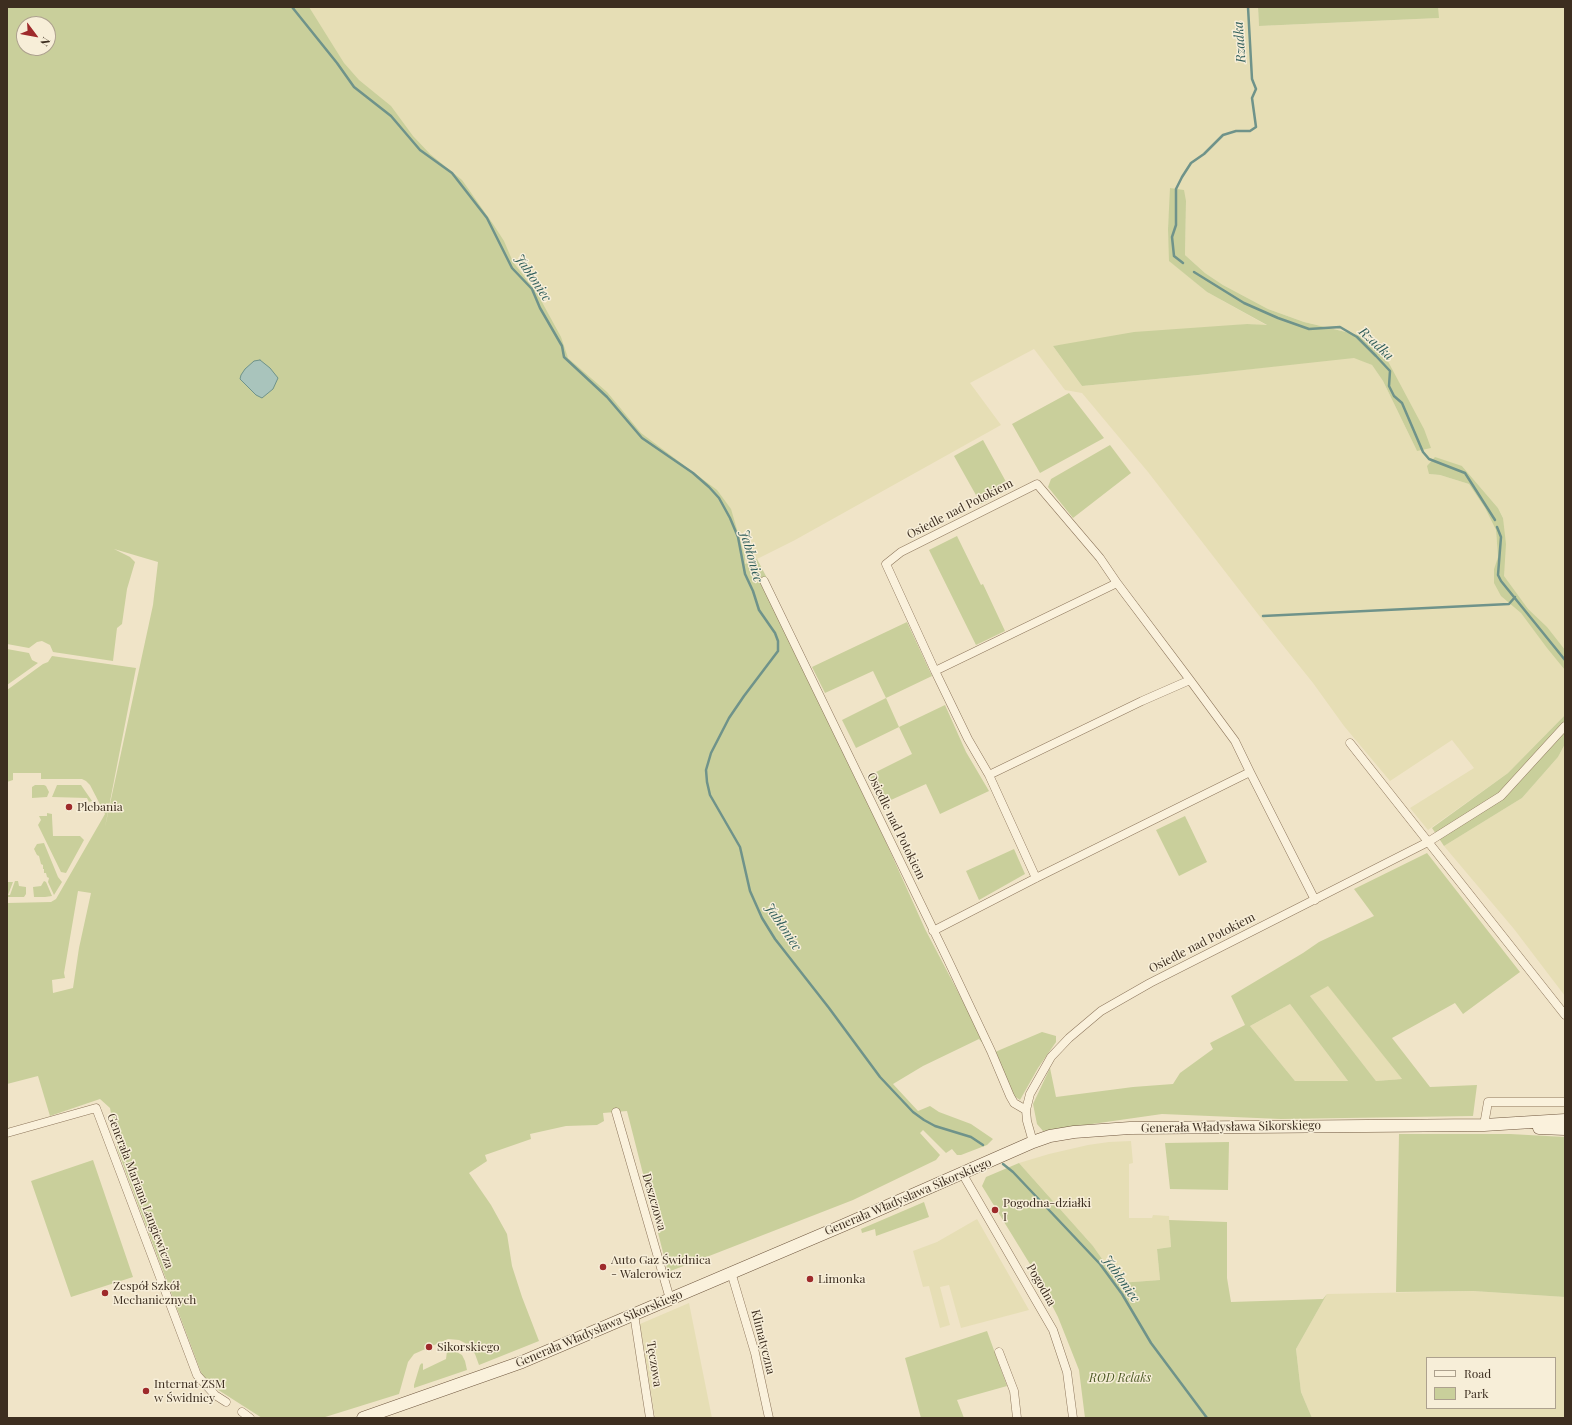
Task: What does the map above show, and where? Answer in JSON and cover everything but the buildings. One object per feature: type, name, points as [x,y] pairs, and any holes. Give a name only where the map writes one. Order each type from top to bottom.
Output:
[{"type":"street","name":"Osiedle nad Potokiem","points":[[1036,878],[989,775],[968,739],[886,564],[901,552],[1037,484],[1100,558],[1235,741],[1315,900]]},
{"type":"street","name":"Osiedle nad Potokiem","points":[[764,581],[837,729],[991,1051],[1010,1096],[1014,1103],[1026,1110],[1030,1094],[1051,1057],[1069,1038],[1101,1011],[1150,983],[1428,842],[1501,796],[1565,726]]},
{"type":"street","points":[[935,671],[1117,583]]},
{"type":"street","points":[[989,775],[1142,701],[1190,680]]},
{"type":"street","points":[[1350,743],[1565,1015]]},
{"type":"street","points":[[933,931],[1250,772]]},
{"type":"street","points":[[1484,1124],[1488,1102],[1565,1102]]},
{"type":"street","name":"Generała Mariana Langiewicza","points":[[7,1133],[96,1108],[197,1375],[215,1395],[226,1402]]},
{"type":"street","points":[[1026,1110],[1027,1121],[1033,1142]]},
{"type":"street","name":"Deszczowa","points":[[616,1112],[670,1299]]},
{"type":"street","name":"Generała Władysława Sikorskiego","points":[[363,1418],[387,1414],[635,1317],[670,1299],[731,1272],[1050,1136],[1074,1132],[1130,1128],[1484,1124],[1565,1120]]},
{"type":"street","name":"Generała Władysława Sikorskiego","points":[[1484,1124],[1565,1129]]},
{"type":"street","name":"Pogodna","points":[[962,1173],[1053,1330],[1066,1372],[1073,1418]]},
{"type":"street","name":"Klimatyczna","points":[[731,1272],[754,1353],[769,1418]]},
{"type":"street","name":"Tęczowa","points":[[635,1317],[650,1418]]},
{"type":"street","points":[[999,1352],[1014,1391],[1017,1418]]},
{"type":"street","points":[[242,1412],[250,1418]]},
{"type":"shaded area","points":[[284,7],[1258,7],[1259,26],[1438,18],[1438,7],[1565,7],[1565,715],[1508,773],[1428,830],[1410,808],[1474,768],[1452,740],[1390,781],[1344,726],[1313,683],[1148,472],[1082,393],[1065,390],[1034,349],[970,383],[1001,425],[795,540],[739,568]],"holes":[[[1171,188],[1186,201],[1185,255],[1205,273],[1223,285],[1268,309],[1304,322],[1367,337],[1383,352],[1396,379],[1417,451],[1383,381],[1372,365],[1354,357],[1198,375],[1082,386],[1053,346],[1247,324],[1268,326],[1207,292],[1170,261],[1168,229]],[[1462,466],[1498,508],[1503,518],[1504,576],[1495,583],[1494,569],[1498,557],[1496,530],[1485,508],[1469,484],[1440,475],[1429,474]]]},
{"type":"shaded area","points":[[1565,744],[1565,996],[1514,929],[1444,846],[1522,798],[1558,757]]},
{"type":"shaded area","points":[[1328,985],[1402,1079],[1376,1081],[1310,996]]},
{"type":"shaded area","points":[[1290,1004],[1348,1081],[1295,1081],[1250,1026]]},
{"type":"shaded area","points":[[1131,1141],[1133,1163],[1129,1164],[1129,1218],[1152,1218],[1153,1215],[1169,1216],[1171,1247],[1157,1249],[1160,1280],[1119,1283],[1093,1246],[1019,1163],[1088,1145]]},
{"type":"shaded area","points":[[977,1219],[1029,1310],[961,1328],[949,1285],[940,1287],[950,1325],[940,1328],[929,1286],[923,1287],[913,1251],[937,1242]]},
{"type":"shaded area","points":[[1473,1291],[1565,1297],[1565,1418],[1312,1418],[1301,1392],[1296,1349],[1327,1294]]},
{"type":"shaded area","points":[[689,1303],[712,1418],[655,1418],[640,1324]]},
{"type":"green space","points":[[7,7],[309,7],[344,63],[359,80],[391,106],[413,136],[430,154],[462,180],[504,241],[513,262],[537,293],[561,337],[568,358],[607,392],[641,433],[717,490],[731,509],[745,557],[745,564],[757,559],[767,578],[760,582],[798,655],[925,929],[989,1051],[979,1039],[923,1066],[893,1084],[918,1111],[930,1106],[939,1112],[971,1124],[993,1139],[987,1145],[961,1155],[957,1155],[952,1149],[946,1153],[923,1130],[920,1133],[940,1155],[936,1160],[853,1200],[668,1272],[627,1111],[603,1113],[604,1121],[597,1125],[566,1126],[530,1134],[531,1139],[485,1155],[487,1161],[469,1173],[491,1205],[507,1234],[512,1266],[539,1341],[479,1365],[475,1354],[467,1344],[459,1340],[448,1339],[414,1354],[408,1362],[399,1394],[322,1418],[262,1418],[209,1384],[202,1375],[118,1151],[110,1108],[100,1099],[50,1116],[38,1076],[7,1084],[7,903],[51,902],[56,899],[105,814],[90,785],[82,779],[41,779],[41,773],[13,773],[13,780],[7,782],[7,690],[48,662],[52,656],[136,668],[105,827],[153,605],[158,562],[114,549],[130,557],[135,562],[127,589],[122,624],[117,628],[113,661],[53,652],[50,645],[42,641],[37,642],[29,648],[7,644]],"holes":[[[78,891],[91,893],[79,948],[73,988],[53,993],[52,980],[65,978],[64,973]]]},
{"type":"green space","points":[[1258,7],[1438,7],[1439,18],[1259,26]]},
{"type":"green space","points":[[1170,188],[1184,190],[1186,201],[1185,255],[1205,273],[1223,285],[1268,309],[1304,322],[1367,337],[1383,352],[1424,429],[1431,448],[1417,451],[1383,381],[1372,365],[1354,358],[1082,386],[1053,346],[1134,332],[1247,324],[1267,325],[1207,292],[1169,261],[1168,229]]},
{"type":"green space","points":[[1069,393],[1104,438],[1040,473],[1012,424]]},
{"type":"green space","points":[[983,440],[1010,489],[981,504],[954,456]]},
{"type":"green space","points":[[1110,445],[1131,473],[1073,518],[1048,487],[1051,479]]},
{"type":"green space","points":[[1435,457],[1462,466],[1498,508],[1503,518],[1506,544],[1504,576],[1528,609],[1547,627],[1565,650],[1565,670],[1521,613],[1501,596],[1494,583],[1494,569],[1498,557],[1496,530],[1485,508],[1469,484],[1440,475],[1429,474],[1427,466]]},
{"type":"green space","points":[[957,536],[981,585],[983,584],[1005,631],[976,645],[929,550]]},
{"type":"green space","points":[[907,622],[932,676],[886,698],[873,671],[825,693],[812,667]]},
{"type":"green space","points":[[7,649],[29,653],[32,660],[38,663],[7,685]]},
{"type":"green space","points":[[886,698],[899,727],[856,748],[842,720]]},
{"type":"green space","points":[[945,705],[966,752],[989,791],[940,814],[926,784],[880,805],[868,776],[912,754],[899,727]]},
{"type":"green space","points":[[1565,715],[1565,744],[1558,757],[1522,798],[1444,846],[1432,828],[1508,773]]},
{"type":"green space","points":[[35,785],[46,786],[49,792],[47,797],[32,798],[32,787]]},
{"type":"green space","points":[[57,785],[81,785],[92,801],[89,802],[87,798],[52,797]]},
{"type":"green space","points":[[47,813],[52,814],[53,836],[80,836],[84,840],[66,873],[61,872],[38,825],[41,820],[39,816],[47,816]]},
{"type":"green space","points":[[1185,816],[1207,862],[1179,876],[1156,830]]},
{"type":"green space","points":[[44,843],[58,877],[62,882],[54,895],[48,882],[49,878],[47,877],[46,873],[44,873],[43,865],[41,864],[39,856],[34,849],[37,844]]},
{"type":"green space","points":[[1014,849],[1025,874],[979,900],[966,871]]},
{"type":"green space","points":[[1427,853],[1520,972],[1463,1014],[1455,1003],[1392,1038],[1430,1087],[1477,1085],[1473,1116],[1281,1119],[1162,1114],[1043,1131],[1037,1124],[1033,1104],[1050,1068],[1056,1097],[1133,1087],[1173,1084],[1180,1073],[1213,1049],[1210,1043],[1245,1025],[1231,996],[1319,942],[1374,916],[1354,889]],"holes":[[[1328,986],[1402,1079],[1376,1081],[1310,996]],[[1290,1004],[1348,1081],[1295,1081],[1250,1026]]]},
{"type":"green space","points":[[15,881],[18,881],[19,886],[26,887],[26,894],[24,897],[7,897],[7,883],[13,882],[8,895],[10,895]]},
{"type":"green space","points":[[44,881],[46,882],[52,896],[34,897],[33,887],[41,886]]},
{"type":"green space","points":[[1042,1032],[1056,1036],[1056,1042],[1038,1068],[1020,1100],[1014,1096],[995,1052]]},
{"type":"green space","points":[[1399,1134],[1510,1134],[1565,1137],[1565,1297],[1473,1291],[1396,1292]]},
{"type":"green space","points":[[1229,1142],[1228,1190],[1170,1189],[1165,1143]]},
{"type":"green space","points":[[93,1160],[133,1277],[71,1297],[31,1181]]},
{"type":"green space","name":"ROD Relaks","points":[[1019,1163],[1093,1246],[1119,1283],[1160,1280],[1157,1249],[1171,1247],[1169,1220],[1227,1222],[1227,1278],[1231,1302],[1323,1299],[1327,1294],[1296,1349],[1301,1392],[1312,1418],[1085,1418],[1079,1370],[1058,1317],[1036,1274],[982,1186],[986,1177]]},
{"type":"green space","points":[[924,1202],[929,1217],[876,1236],[875,1229],[862,1233],[861,1229]]},
{"type":"green space","points":[[987,1331],[1007,1386],[957,1400],[964,1418],[921,1418],[905,1358]]},
{"type":"green space","points":[[453,1350],[462,1355],[467,1370],[414,1388],[420,1365],[422,1363],[423,1370],[446,1359],[447,1351]]},
{"type":"water","points":[[260,360],[270,368],[278,378],[273,389],[262,398],[256,395],[240,379],[245,369],[254,361]]},
{"type":"waterway","name":"Jabłoniec","points":[[292,7],[337,63],[354,87],[391,116],[420,150],[452,173],[487,218],[512,268],[532,289],[540,308],[562,346],[564,357],[607,397],[642,438],[693,473],[719,498],[738,537],[745,574],[753,591],[759,610],[775,633],[778,641],[778,651],[729,718],[711,753],[706,770],[710,795],[740,847],[750,891],[762,918],[775,939],[880,1077],[913,1112],[924,1120],[935,1126],[971,1137],[983,1145]]},
{"type":"waterway","name":"Rzadka","points":[[1183,263],[1174,256],[1172,237],[1176,225],[1176,189],[1182,177],[1191,163],[1204,154],[1223,135],[1236,131],[1250,131],[1256,127],[1252,98],[1256,89],[1252,79],[1248,7]]},
{"type":"waterway","name":"Rzadka","points":[[1194,272],[1244,303],[1278,318],[1309,329],[1340,327],[1357,337],[1390,371],[1389,386],[1394,396],[1402,403],[1423,452],[1429,459],[1465,473],[1495,520]]},
{"type":"waterway","name":"Rzadka","points":[[1497,527],[1501,537],[1498,575],[1501,581],[1565,660]]},
{"type":"waterway","points":[[1263,616],[1509,604],[1515,597]]},
{"type":"waterway","name":"Jabłoniec","points":[[1003,1164],[1013,1172],[1100,1264],[1122,1294],[1151,1343],[1207,1418]]},
{"type":"place","name":"Plebania","points":[[69,807]]},
{"type":"place","name":"Pogodna-działki I","points":[[995,1210]]},
{"type":"place","name":"Auto Gaz Świdnica - Walerowicz","points":[[603,1267]]},
{"type":"place","name":"Limonka","points":[[810,1279]]},
{"type":"place","name":"Zespół Szkół Mechanicznych","points":[[105,1293]]},
{"type":"place","name":"Sikorskiego","points":[[429,1347]]},
{"type":"place","name":"Internat ZSM w Świdnicy","points":[[146,1391]]}]
